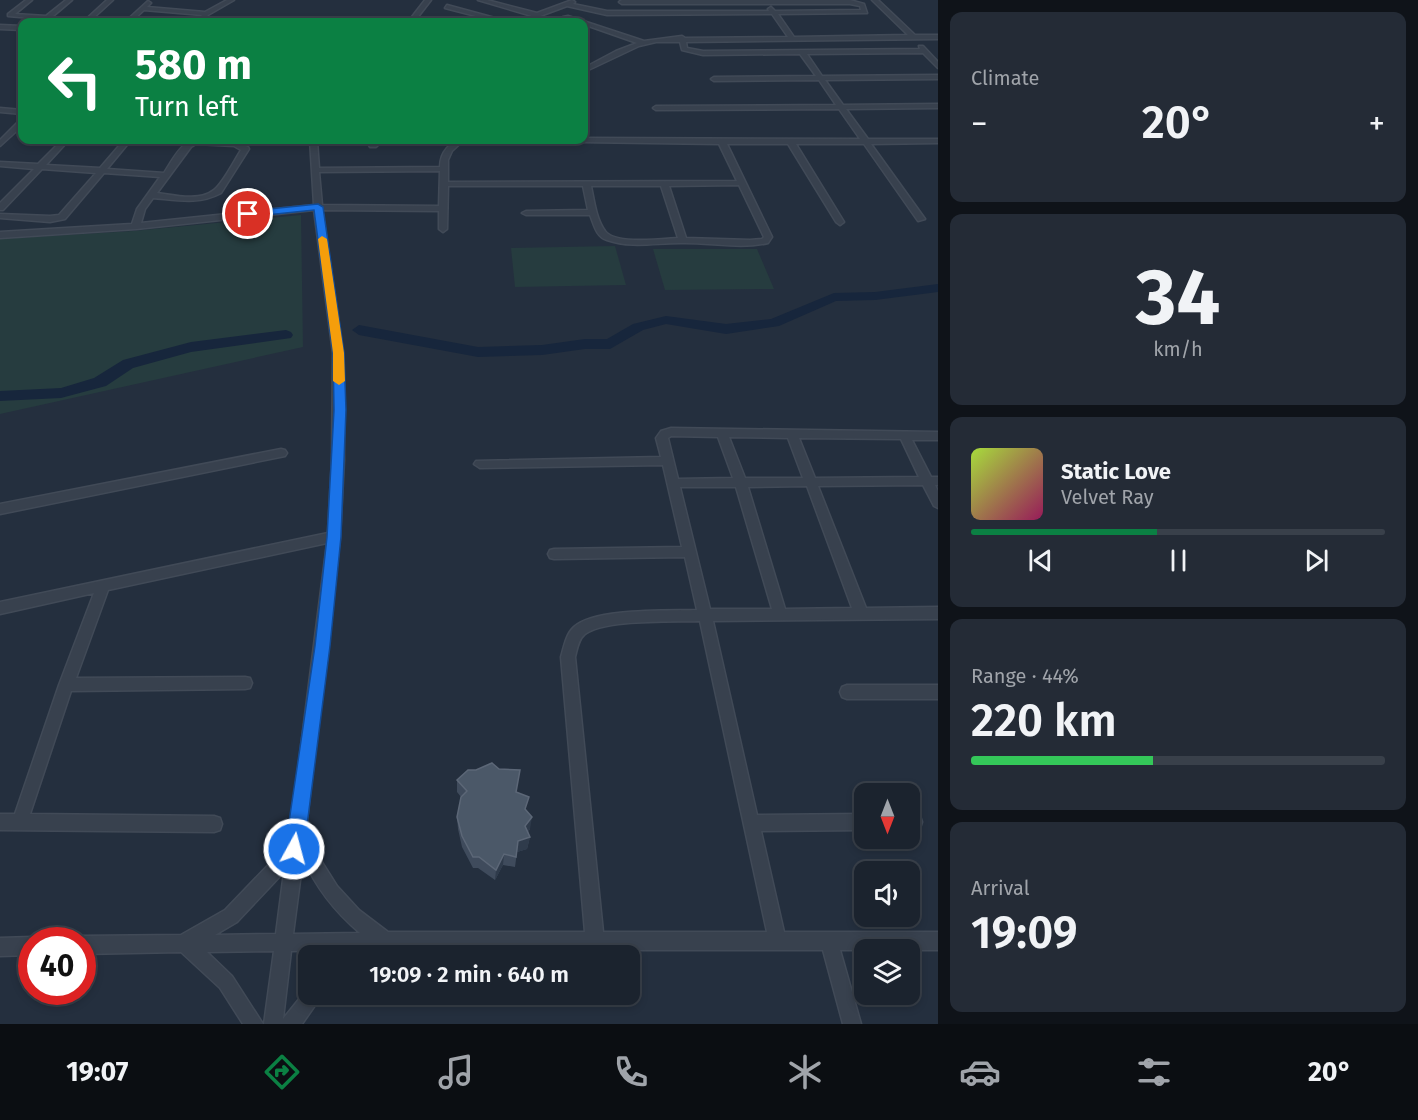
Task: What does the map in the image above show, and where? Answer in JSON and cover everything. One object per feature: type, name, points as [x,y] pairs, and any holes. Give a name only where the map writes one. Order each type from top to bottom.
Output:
[{"type":"street","points":[[10,15],[29,0]]},
{"type":"street","points":[[47,18],[69,0]]},
{"type":"street","points":[[90,18],[110,0]]},
{"type":"street","points":[[133,18],[151,0]]},
{"type":"street","points":[[202,18],[231,0]]},
{"type":"street","points":[[414,18],[428,0]]},
{"type":"street","points":[[481,0],[536,15]]},
{"type":"street","points":[[529,18],[579,0]]},
{"type":"street","points":[[875,0],[938,66]]},
{"type":"street","points":[[566,4],[607,13],[861,14],[865,10],[860,4],[850,2],[622,2]]},
{"type":"street","points":[[767,2],[787,37],[823,79],[921,219]]},
{"type":"street","points":[[447,7],[489,18]]},
{"type":"street","points":[[143,8],[206,14]]},
{"type":"street","points":[[0,15],[31,18]]},
{"type":"street","points":[[588,25],[642,42]]},
{"type":"street","points":[[0,27],[18,28]]},
{"type":"street","points":[[588,68],[642,42],[682,38],[938,37]]},
{"type":"street","points":[[682,38],[684,49],[693,52],[925,51]]},
{"type":"street","points":[[714,79],[938,77]]},
{"type":"street","points":[[656,108],[938,106]]},
{"type":"street","points":[[0,111],[18,112]]},
{"type":"street","points":[[0,144],[18,127]]},
{"type":"street","points":[[588,140],[938,141]]},
{"type":"street","points":[[587,184],[593,212],[601,232],[608,238],[636,243],[683,240],[750,243],[767,239],[722,142]]},
{"type":"street","points":[[791,142],[840,222]]},
{"type":"street","points":[[0,208],[62,144]]},
{"type":"street","points":[[0,216],[50,219],[62,217],[124,144]]},
{"type":"street","points":[[136,226],[141,209],[190,144]]},
{"type":"street","points":[[151,195],[199,198],[218,191],[244,147],[235,144]]},
{"type":"street","points":[[273,1024],[334,537],[340,410],[338,353],[318,207],[313,144]]},
{"type":"street","points":[[443,229],[444,160],[453,144]]},
{"type":"street","points":[[0,164],[165,175]]},
{"type":"street","points":[[315,170],[444,169]]},
{"type":"street","points":[[444,184],[742,183]]},
{"type":"street","points":[[664,184],[683,240]]},
{"type":"street","points":[[0,235],[136,226],[318,207],[443,209]]},
{"type":"street","points":[[526,213],[593,212]]},
{"type":"street","points":[[722,433],[741,483],[780,614]]},
{"type":"street","points":[[777,939],[691,552],[662,438],[665,434],[722,433],[938,436]]},
{"type":"street","points":[[792,433],[861,613]]},
{"type":"street","points":[[904,435],[933,481],[938,503]]},
{"type":"street","points":[[0,509],[281,453]]},
{"type":"street","points":[[480,464],[668,461]]},
{"type":"street","points":[[674,483],[933,481]]},
{"type":"street","points":[[0,608],[334,537]]},
{"type":"street","points":[[554,554],[691,552]]},
{"type":"street","points":[[20,822],[66,685],[103,587]]},
{"type":"street","points":[[595,942],[568,657],[572,642],[579,631],[606,619],[705,615],[938,613]]},
{"type":"street","points":[[66,685],[245,683]]},
{"type":"street","points":[[847,692],[938,692]]},
{"type":"street","points":[[0,822],[214,824]]},
{"type":"street","points":[[750,823],[854,822]]},
{"type":"street","points":[[297,826],[311,862],[328,892],[352,918],[385,940]]},
{"type":"street","points":[[184,943],[231,916],[258,889],[281,864],[297,826]]},
{"type":"street","points":[[96,945],[385,940],[595,942],[777,939],[938,940]]},
{"type":"street","points":[[378,945],[385,940]]},
{"type":"street","points":[[829,941],[852,1024]]},
{"type":"street","points":[[184,943],[226,982],[254,1024]]},
{"type":"street","points":[[0,947],[18,946]]},
{"type":"street","points":[[290,1024],[305,1005]]},
{"type":"green space","points":[[301,215],[303,347],[0,414],[0,239],[133,231]]},
{"type":"green space","points":[[615,246],[626,285],[515,287],[511,248]]},
{"type":"green space","points":[[653,249],[757,249],[774,289],[665,290]]},
{"type":"building","points":[[492,763],[499,769],[520,770],[516,792],[529,797],[525,809],[532,817],[525,826],[530,837],[518,841],[516,857],[504,854],[496,870],[479,857],[473,857],[462,836],[457,817],[461,797],[467,791],[457,780],[468,770],[476,770]]},
{"type":"waterway","points":[[359,330],[478,352],[542,350],[585,344],[610,344],[638,327],[666,320],[726,329],[774,323],[834,297],[875,296],[938,288]]},
{"type":"waterway","points":[[0,396],[61,393],[100,382],[128,364],[191,347],[286,335]]},
{"type":"slow traffic","points":[[322,239],[338,353],[339,381]]},
{"type":"route","points":[[248,214],[318,207],[338,353],[340,410],[334,537],[322,646],[294,849]]}]
